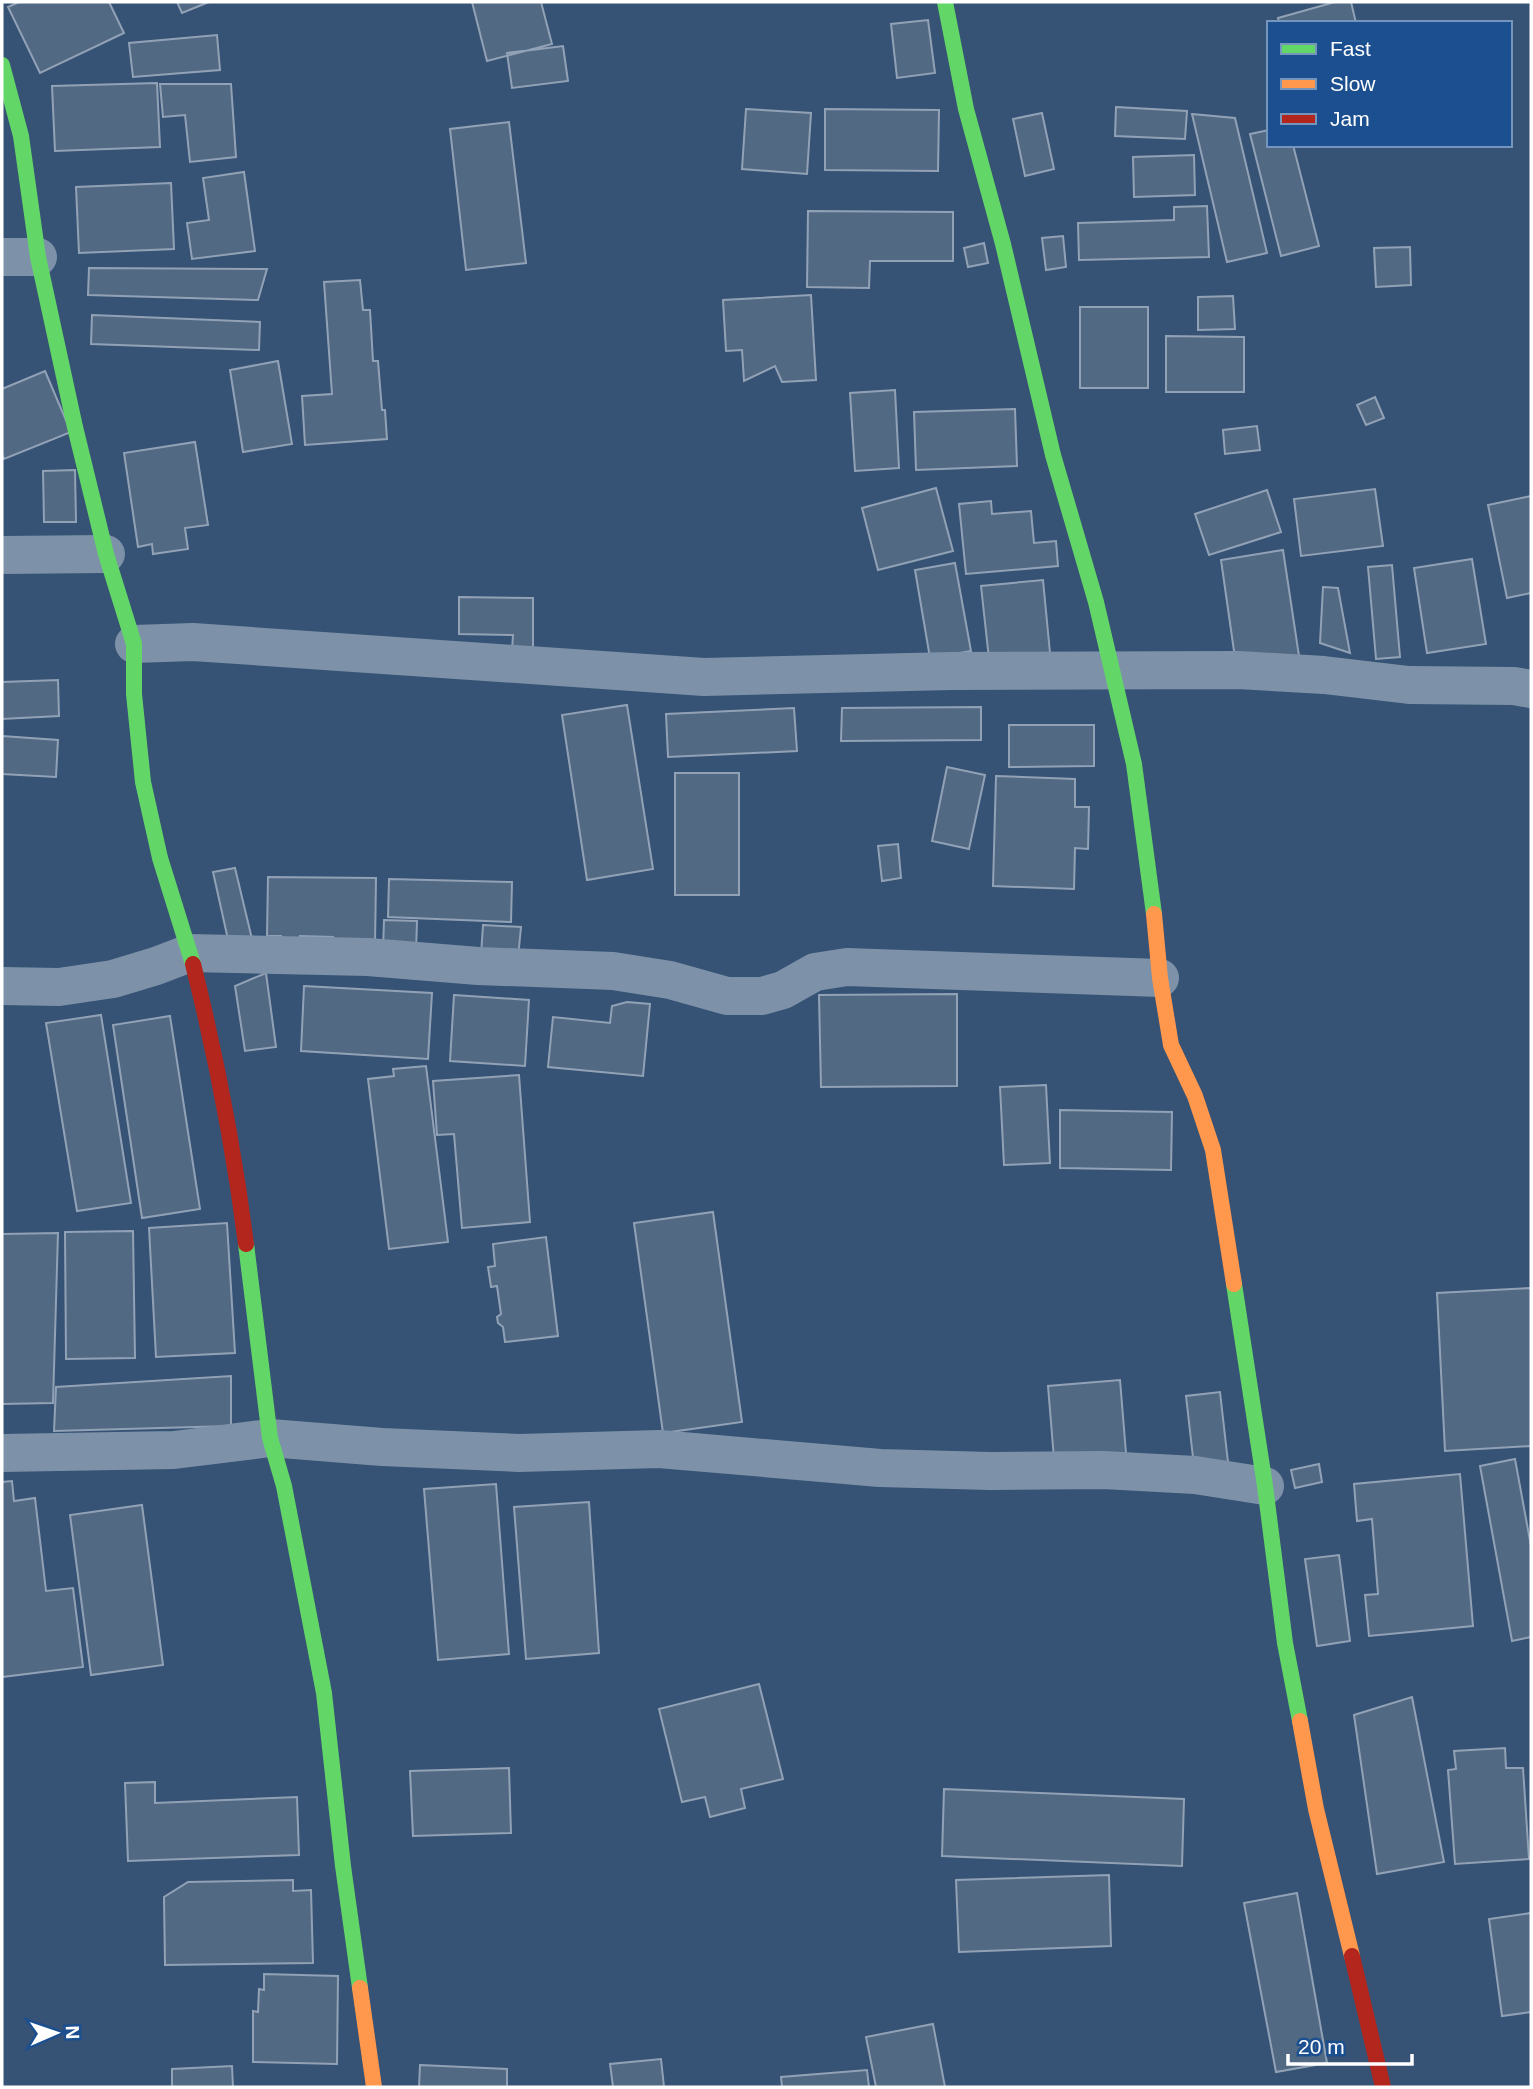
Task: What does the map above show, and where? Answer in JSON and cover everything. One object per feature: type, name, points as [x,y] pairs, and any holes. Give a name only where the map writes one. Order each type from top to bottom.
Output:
[{"type":"street","points":[[945,2],[966,109],[1003,244],[1053,455],[1096,602],[1134,764],[1151,882],[1160,978],[1171,1045],[1195,1096],[1213,1150],[1265,1486],[1284,1643],[1316,1809],[1383,2087]]},
{"type":"street","points":[[2,65],[21,136],[20,257],[75,427],[106,554],[134,644],[134,694],[143,782],[160,858],[190,953],[209,1029],[237,1176],[270,1438],[284,1486],[324,1693],[343,1866],[374,2087]]},
{"type":"street","points":[[2,555],[106,554]]},
{"type":"street","points":[[134,644],[206,642],[704,677],[1238,670],[1324,675],[1409,685],[1514,686],[1531,690]]},
{"type":"street","points":[[2,986],[59,987],[113,979],[190,953],[368,957],[478,966],[613,971],[670,980],[727,996],[762,996],[783,990],[815,972],[846,967],[1160,978]]},
{"type":"street","points":[[2,1453],[174,1450],[270,1438],[382,1447],[519,1453],[659,1449],[894,1469],[1103,1470],[1195,1475],[1265,1486]]},
{"type":"building","points":[[19,2],[109,2],[124,33],[40,73],[8,7]]},
{"type":"building","points":[[177,2],[209,2],[182,13]]},
{"type":"building","points":[[472,2],[541,2],[552,44],[487,61]]},
{"type":"building","points":[[1335,2],[1351,2],[1356,21],[1279,21],[1278,18]]},
{"type":"building","points":[[928,20],[935,73],[897,78],[891,24]]},
{"type":"building","points":[[217,35],[220,70],[133,77],[129,43]]},
{"type":"building","points":[[563,46],[568,81],[512,88],[507,53]]},
{"type":"building","points":[[157,83],[160,147],[55,151],[52,86]]},
{"type":"building","points":[[160,84],[231,84],[236,157],[190,162],[185,115],[163,117]]},
{"type":"building","points":[[1116,107],[1187,111],[1185,139],[1115,136]]},
{"type":"building","points":[[746,109],[811,113],[807,174],[742,169]]},
{"type":"building","points":[[825,109],[939,110],[938,171],[825,170]]},
{"type":"building","points":[[1042,113],[1054,169],[1025,176],[1013,119]]},
{"type":"building","points":[[1192,114],[1235,118],[1267,253],[1227,262]]},
{"type":"building","points":[[509,122],[526,263],[466,270],[450,129]]},
{"type":"building","points":[[1267,130],[1267,147],[1294,147],[1319,246],[1281,256],[1250,134]]},
{"type":"building","points":[[1194,155],[1195,195],[1134,197],[1133,157]]},
{"type":"building","points":[[244,172],[255,251],[192,259],[187,223],[209,220],[203,178]]},
{"type":"building","points":[[171,183],[174,249],[79,253],[76,187]]},
{"type":"building","points":[[1207,206],[1209,257],[1079,260],[1078,223],[1174,220],[1174,207]]},
{"type":"building","points":[[808,211],[953,212],[953,261],[870,261],[869,288],[807,287]]},
{"type":"building","points":[[1063,236],[1066,267],[1046,270],[1042,238]]},
{"type":"building","points":[[984,243],[988,263],[968,267],[964,248]]},
{"type":"building","points":[[1410,247],[1411,285],[1376,287],[1374,248]]},
{"type":"building","points":[[89,268],[267,269],[258,300],[88,295]]},
{"type":"building","points":[[360,280],[363,310],[370,310],[373,361],[378,361],[387,439],[305,445],[302,396],[332,394],[324,282]]},
{"type":"building","points":[[811,295],[816,380],[782,382],[775,366],[744,381],[742,350],[726,351],[723,300]]},
{"type":"building","points":[[1233,296],[1235,329],[1198,330],[1198,297]]},
{"type":"building","points":[[1080,307],[1148,307],[1148,388],[1080,388]]},
{"type":"building","points":[[92,315],[260,322],[259,350],[91,344]]},
{"type":"building","points":[[1166,336],[1244,337],[1244,392],[1166,392]]},
{"type":"building","points":[[278,361],[292,444],[243,452],[230,370]]},
{"type":"building","points":[[45,371],[71,432],[4,459],[2,389]]},
{"type":"building","points":[[895,390],[899,468],[855,471],[850,393]]},
{"type":"building","points":[[1375,397],[1384,418],[1366,425],[1357,405]]},
{"type":"building","points":[[1015,409],[1017,466],[916,470],[914,412]]},
{"type":"building","points":[[1257,426],[1260,450],[1225,454],[1223,430]]},
{"type":"building","points":[[195,442],[208,525],[185,528],[188,549],[153,554],[152,544],[138,547],[124,453]]},
{"type":"building","points":[[75,470],[76,522],[44,522],[43,471]]},
{"type":"building","points":[[936,488],[953,551],[878,570],[862,508]]},
{"type":"building","points":[[1375,489],[1383,546],[1301,556],[1294,499]]},
{"type":"building","points":[[1267,490],[1281,532],[1209,555],[1195,514]]},
{"type":"building","points":[[1531,496],[1531,593],[1507,598],[1488,505]]},
{"type":"building","points":[[991,501],[992,514],[1031,511],[1034,543],[1056,541],[1058,566],[966,574],[959,504]]},
{"type":"building","points":[[1283,550],[1299,656],[1236,665],[1221,560]]},
{"type":"building","points":[[1472,559],[1486,644],[1427,653],[1414,568]]},
{"type":"building","points":[[955,563],[971,651],[930,658],[915,570]]},
{"type":"building","points":[[1392,565],[1400,657],[1376,659],[1368,567]]},
{"type":"building","points":[[1043,580],[1050,653],[989,659],[981,586]]},
{"type":"building","points":[[1323,587],[1338,588],[1350,653],[1320,643]]},
{"type":"building","points":[[459,597],[533,598],[533,650],[512,650],[513,635],[459,634]]},
{"type":"building","points":[[58,680],[59,716],[2,719],[2,682]]},
{"type":"building","points":[[627,705],[653,869],[587,880],[562,715]]},
{"type":"building","points":[[981,707],[981,740],[841,741],[842,708]]},
{"type":"building","points":[[794,708],[797,751],[668,757],[666,714]]},
{"type":"building","points":[[1009,725],[1094,725],[1094,766],[1009,767]]},
{"type":"building","points":[[2,736],[58,740],[56,777],[2,774]]},
{"type":"building","points":[[947,767],[985,775],[969,849],[932,841]]},
{"type":"building","points":[[675,773],[739,773],[739,895],[675,895]]},
{"type":"building","points":[[996,776],[1075,779],[1075,807],[1089,807],[1088,849],[1075,848],[1074,889],[993,886]]},
{"type":"building","points":[[898,844],[901,878],[882,881],[878,846]]},
{"type":"building","points":[[235,868],[252,939],[229,944],[213,872]]},
{"type":"building","points":[[268,877],[376,878],[375,945],[332,944],[333,937],[300,936],[300,943],[282,943],[281,936],[267,936]]},
{"type":"building","points":[[389,879],[512,882],[511,922],[388,917]]},
{"type":"building","points":[[384,920],[417,921],[416,952],[383,950]]},
{"type":"building","points":[[483,925],[521,927],[518,958],[481,955]]},
{"type":"building","points":[[266,973],[276,1047],[245,1051],[235,986]]},
{"type":"building","points":[[304,986],[432,993],[428,1059],[301,1051]]},
{"type":"building","points":[[957,994],[957,1086],[821,1087],[819,995]]},
{"type":"building","points":[[454,995],[529,1000],[525,1066],[450,1061]]},
{"type":"building","points":[[627,1002],[650,1004],[643,1076],[548,1067],[553,1017],[610,1023],[612,1006]]},
{"type":"building","points":[[101,1015],[131,1203],[77,1211],[46,1023]]},
{"type":"building","points":[[170,1016],[200,1209],[142,1218],[113,1025]]},
{"type":"building","points":[[426,1066],[448,1242],[389,1249],[368,1079],[394,1076],[393,1069]]},
{"type":"building","points":[[519,1075],[530,1222],[462,1228],[454,1134],[437,1135],[433,1081]]},
{"type":"building","points":[[1046,1085],[1050,1163],[1004,1165],[1000,1087]]},
{"type":"building","points":[[1060,1110],[1172,1112],[1171,1170],[1060,1168]]},
{"type":"building","points":[[713,1212],[742,1422],[663,1433],[634,1223]]},
{"type":"building","points":[[227,1223],[235,1353],[156,1357],[149,1228]]},
{"type":"building","points":[[133,1231],[135,1358],[66,1359],[65,1232]]},
{"type":"building","points":[[58,1233],[53,1403],[2,1404],[2,1234]]},
{"type":"building","points":[[546,1237],[558,1336],[505,1342],[503,1327],[498,1323],[497,1317],[501,1314],[497,1286],[491,1287],[488,1267],[495,1266],[493,1244]]},
{"type":"building","points":[[1531,1288],[1531,1446],[1445,1451],[1437,1293]]},
{"type":"building","points":[[231,1376],[231,1426],[54,1431],[56,1387]]},
{"type":"building","points":[[1120,1380],[1126,1453],[1054,1459],[1048,1386]]},
{"type":"building","points":[[1220,1392],[1229,1471],[1195,1475],[1186,1396]]},
{"type":"building","points":[[1515,1459],[1531,1546],[1531,1637],[1512,1641],[1480,1466]]},
{"type":"building","points":[[1319,1464],[1322,1482],[1295,1488],[1291,1470]]},
{"type":"building","points":[[1460,1474],[1473,1626],[1369,1636],[1365,1595],[1378,1594],[1372,1519],[1357,1521],[1354,1484]]},
{"type":"building","points":[[12,1481],[14,1501],[35,1498],[46,1591],[73,1588],[83,1667],[2,1677],[2,1482]]},
{"type":"building","points":[[496,1484],[509,1654],[438,1660],[424,1489]]},
{"type":"building","points":[[589,1502],[599,1653],[526,1659],[514,1507]]},
{"type":"building","points":[[142,1505],[163,1665],[91,1675],[70,1515]]},
{"type":"building","points":[[1339,1555],[1350,1641],[1317,1646],[1305,1559]]},
{"type":"building","points":[[759,1684],[783,1779],[741,1789],[745,1808],[710,1817],[705,1797],[682,1802],[659,1709]]},
{"type":"building","points":[[1412,1697],[1444,1862],[1377,1874],[1354,1715]]},
{"type":"building","points":[[1505,1748],[1506,1768],[1523,1768],[1529,1859],[1455,1864],[1448,1770],[1456,1769],[1454,1751]]},
{"type":"building","points":[[509,1768],[511,1833],[413,1836],[410,1771]]},
{"type":"building","points":[[155,1782],[155,1803],[297,1797],[299,1855],[128,1861],[125,1783]]},
{"type":"building","points":[[944,1789],[1184,1799],[1182,1866],[942,1856]]},
{"type":"building","points":[[1109,1875],[1111,1946],[959,1952],[956,1880]]},
{"type":"building","points":[[293,1880],[293,1891],[311,1890],[313,1963],[165,1965],[164,1897],[188,1882]]},
{"type":"building","points":[[1297,1893],[1327,2063],[1276,2072],[1244,1903]]},
{"type":"building","points":[[1531,1913],[1531,2012],[1502,2016],[1489,1919]]},
{"type":"building","points":[[264,1974],[338,1976],[337,2064],[253,2062],[253,2011],[258,2012],[259,1989],[264,1990]]},
{"type":"building","points":[[933,2024],[945,2087],[876,2087],[866,2037]]},
{"type":"building","points":[[661,2059],[664,2087],[613,2087],[610,2064]]},
{"type":"building","points":[[420,2065],[507,2069],[507,2087],[419,2087]]},
{"type":"building","points":[[232,2066],[233,2087],[172,2087],[172,2069]]},
{"type":"building","points":[[867,2070],[869,2087],[782,2087],[781,2077]]},
{"type":"traffic: fast","points":[[945,2],[966,109],[1003,244],[1053,455],[1096,602],[1134,764],[1154,914]]},
{"type":"traffic: fast","points":[[2,65],[21,136],[38,257],[75,427],[106,554],[134,644],[134,694],[143,782],[160,858],[193,964]]},
{"type":"traffic: fast","points":[[246,1244],[270,1438],[284,1486],[324,1693],[360,1988]]},
{"type":"traffic: fast","points":[[1234,1284],[1265,1486],[1285,1643],[1300,1721]]},
{"type":"traffic: slow","points":[[1154,914],[1160,978],[1171,1045],[1195,1096],[1213,1150],[1234,1284]]},
{"type":"traffic: slow","points":[[1300,1721],[1316,1809],[1352,1956]]},
{"type":"traffic: slow","points":[[360,1988],[374,2087]]},
{"type":"traffic: jam","points":[[193,964],[224,1103],[246,1244]]},
{"type":"traffic: jam","points":[[1352,1956],[1383,2087]]}]
